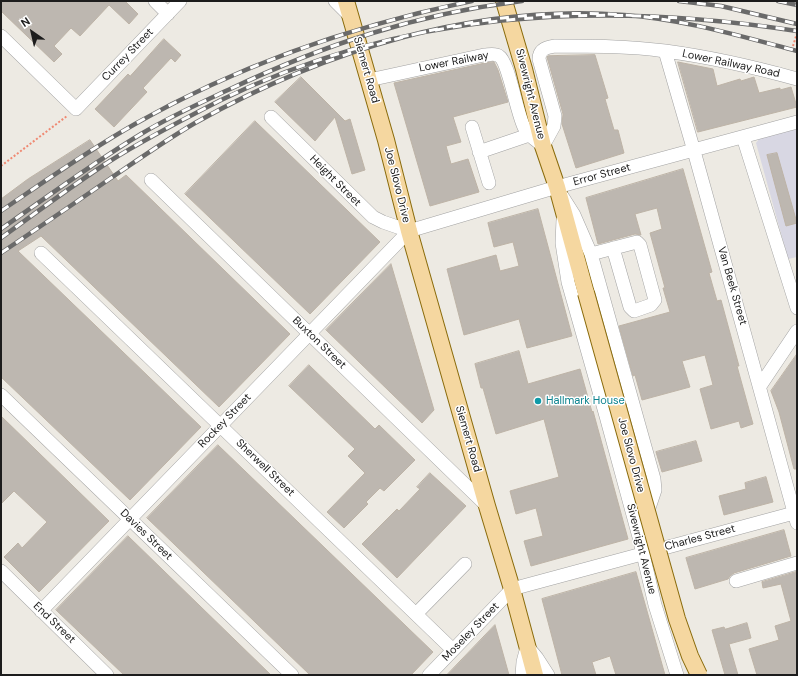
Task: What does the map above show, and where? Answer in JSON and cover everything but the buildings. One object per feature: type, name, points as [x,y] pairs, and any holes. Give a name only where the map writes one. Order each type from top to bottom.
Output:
[{"type":"main road","name":"Sivewright Avenue","points":[[504,1],[524,69],[543,146],[557,188]]},
{"type":"main road","name":"Siemert Road","points":[[348,8],[386,140]]},
{"type":"main road","name":"Joe Slovo Drive","points":[[386,140],[409,231]]},
{"type":"main road","name":"Joe Slovo Drive","points":[[557,188],[677,619],[690,656],[699,675]]},
{"type":"main road","name":"Siemert Road","points":[[409,231],[536,675]]},
{"type":"street","points":[[154,1],[168,14]]},
{"type":"street","name":"Currey Street","points":[[76,109],[180,1]]},
{"type":"street","points":[[335,1],[348,8]]},
{"type":"street","points":[[1,36],[76,109]]},
{"type":"street","points":[[543,146],[554,126],[555,116],[540,65],[539,56],[544,49],[555,46],[614,47],[665,51]]},
{"type":"street","name":"Lower Railway Road","points":[[665,51],[761,69],[797,79]]},
{"type":"street","name":"Van Beek Street","points":[[665,51],[796,518]]},
{"type":"street","name":"Lower Railway","points":[[369,80],[484,55],[498,55],[502,59],[513,89],[521,119],[529,134],[543,146]]},
{"type":"street","name":"Height Street","points":[[271,117],[373,217],[409,231]]},
{"type":"street","name":"Error Street","points":[[409,231],[557,188],[797,122]]},
{"type":"street","points":[[472,127],[489,183]]},
{"type":"street","points":[[480,152],[529,134]]},
{"type":"street","points":[[743,137],[797,308]]},
{"type":"street","name":"Buxton Street","points":[[151,180],[487,506]]},
{"type":"street","points":[[557,188],[574,215],[591,254],[654,479],[654,496],[639,537]]},
{"type":"street","name":"Sivewright Avenue","points":[[564,213],[562,242],[568,282],[639,537],[655,605],[677,675]]},
{"type":"street","name":"Rockey Street","points":[[41,611],[409,231]]},
{"type":"street","points":[[591,254],[613,248],[637,242],[642,246],[655,300],[651,305],[634,311],[630,307],[613,248]]},
{"type":"street","name":"Sherwell Street","points":[[41,253],[453,650]]},
{"type":"street","points":[[760,386],[797,331]]},
{"type":"street","name":"Davies Street","points":[[1,395],[292,675]]},
{"type":"street","name":"Charles Street","points":[[512,589],[643,553],[796,518]]},
{"type":"street","points":[[736,580],[797,563]]},
{"type":"street","points":[[416,614],[465,564]]},
{"type":"street","name":"End Street","points":[[1,571],[103,674]]},
{"type":"street","name":"Moseley Street","points":[[429,675],[512,589]]},
{"type":"street","name":"Siemert Road","points":[[522,675],[523,662],[527,646]]},
{"type":"street","name":"Siemert Road","points":[[527,646],[548,675]]},
{"type":"path","points":[[793,46],[796,41],[797,33]]},
{"type":"path","points":[[1,166],[76,109]]},
{"type":"shaded area","points":[[790,130],[797,130],[797,257],[788,259],[756,143],[759,139]]},
{"type":"railway","points":[[1,211],[101,144],[135,124],[215,83],[299,49],[342,35],[385,22],[472,1]]},
{"type":"railway","points":[[1,229],[88,168],[141,134],[184,111],[264,74],[335,45],[407,23],[445,14],[522,1]]},
{"type":"railway","points":[[679,1],[721,6],[797,24]]},
{"type":"railway","points":[[778,1],[797,5]]},
{"type":"railway","points":[[1,253],[195,123],[245,97],[296,74],[348,54],[402,38],[457,25],[512,17],[568,13],[624,15],[668,20],[733,34],[797,51]]},
{"type":"railway","points":[[1,238],[110,161],[177,123],[219,101],[288,71],[359,48],[430,31],[502,21],[575,16],[648,16],[723,21],[797,31]]},
{"type":"place","name":"Hallmark House","points":[[538,401]]}]
